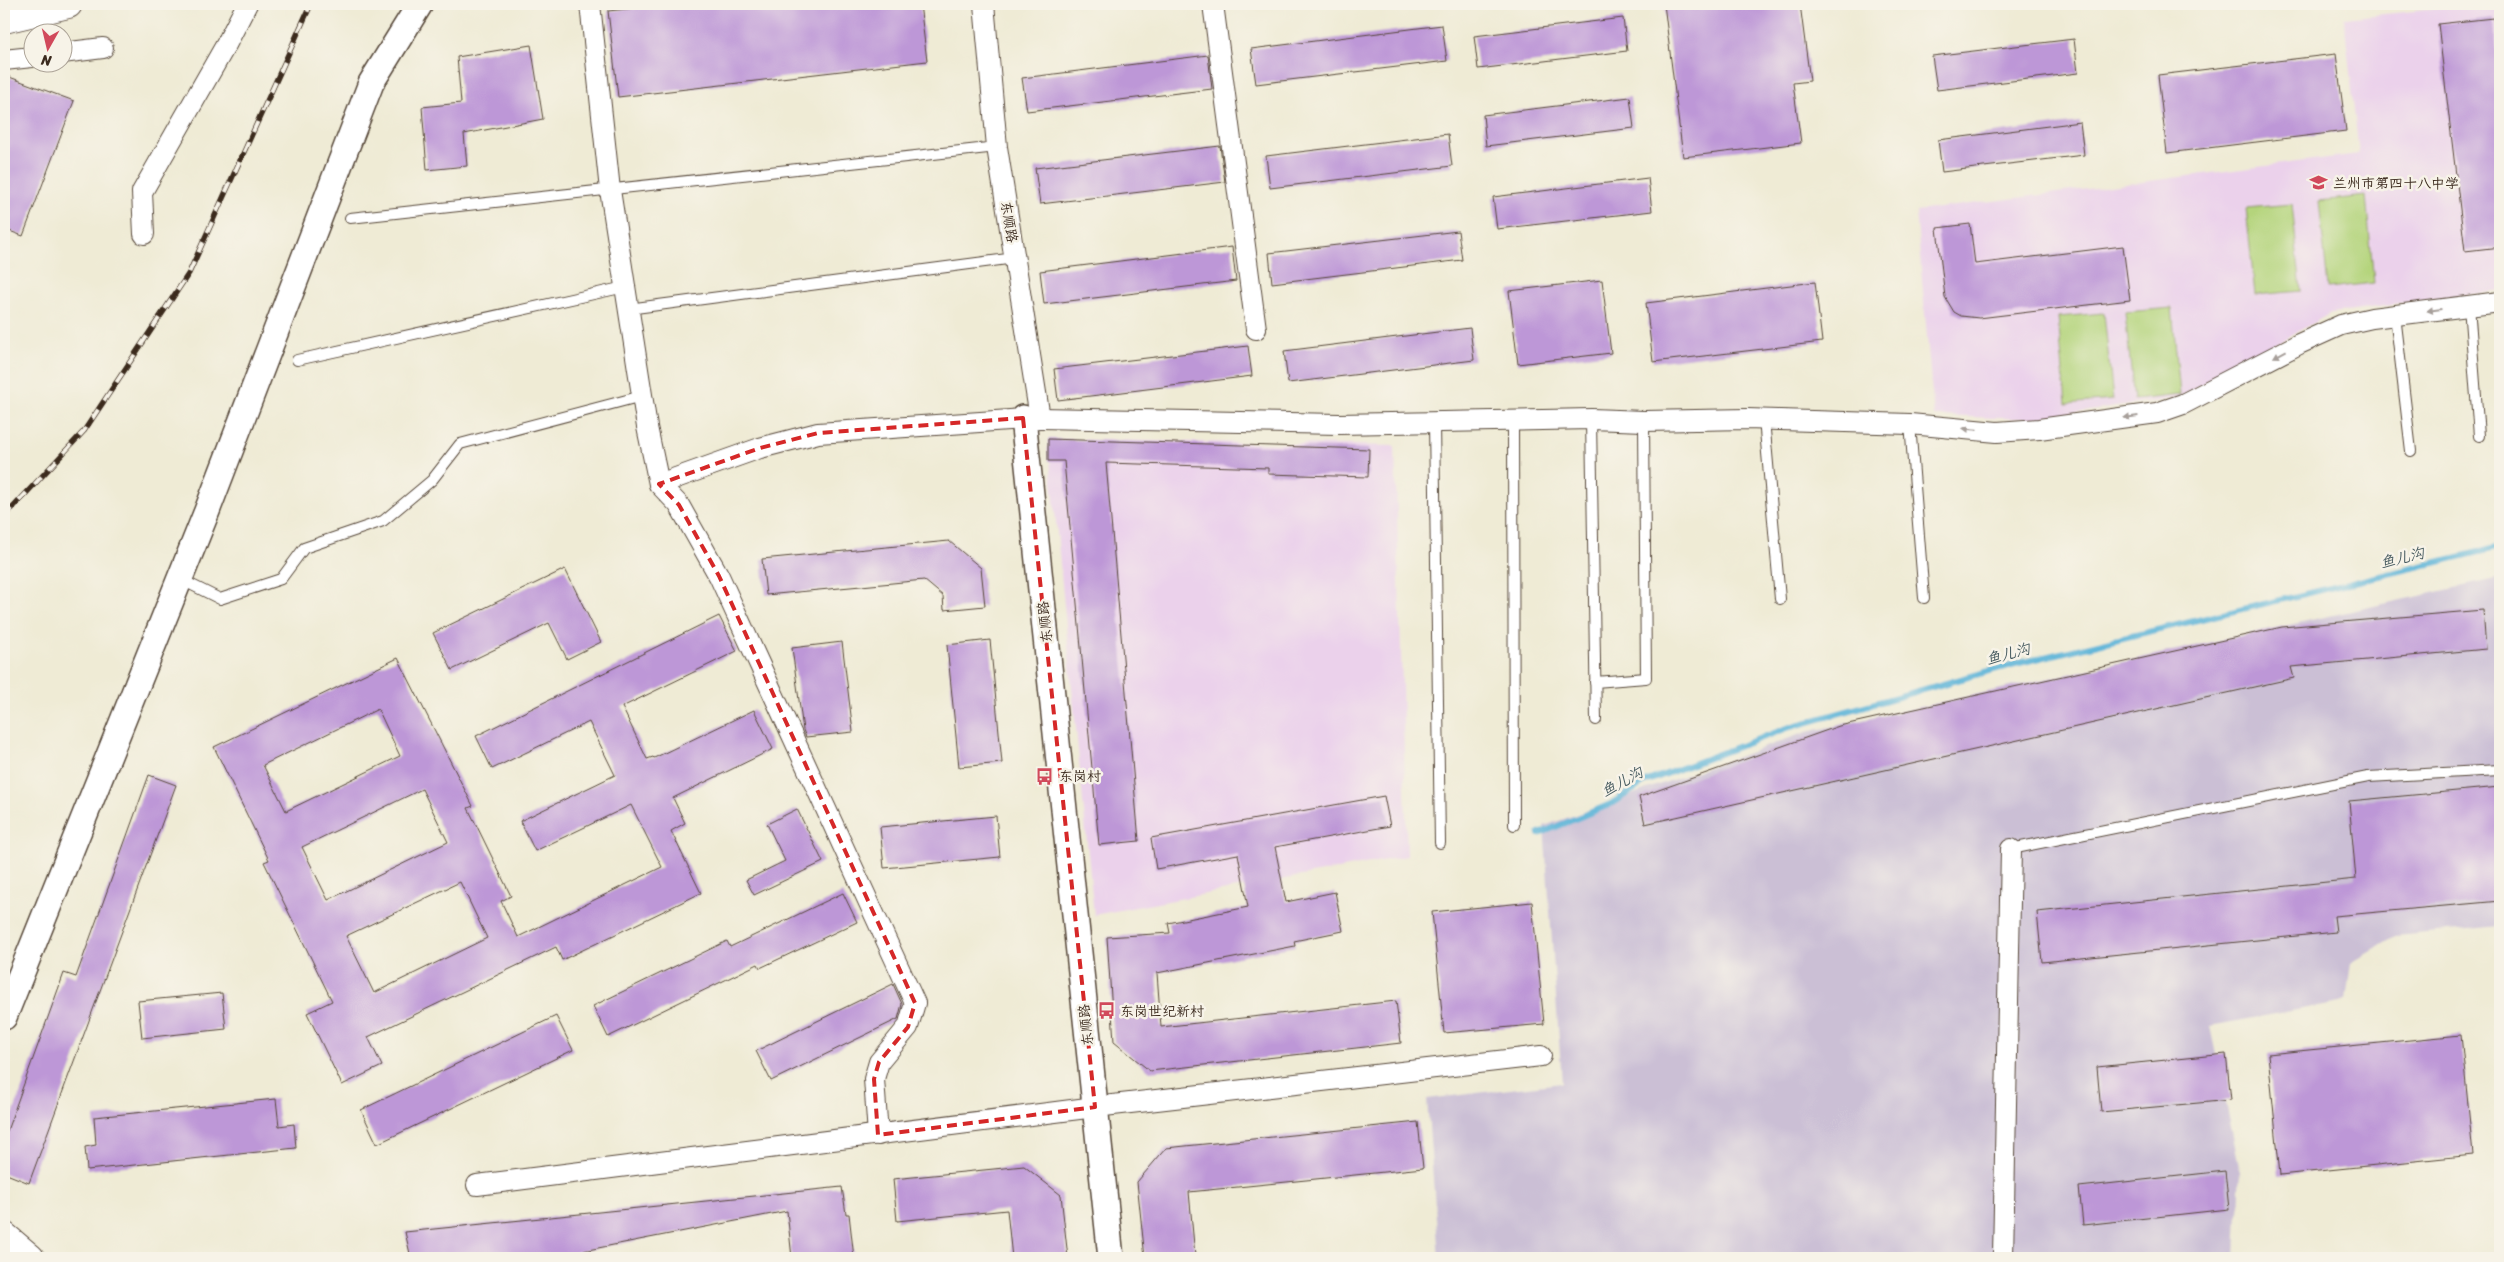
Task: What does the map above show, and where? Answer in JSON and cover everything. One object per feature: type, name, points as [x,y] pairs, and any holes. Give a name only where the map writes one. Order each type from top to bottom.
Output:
[{"type":"highway","points":[[4,19],[68,4]]},
{"type":"highway","points":[[4,1236],[28,1257]]},
{"type":"street","points":[[144,234],[142,192],[227,43],[247,4]]},
{"type":"street","points":[[4,1016],[179,579],[371,83],[420,4]]},
{"type":"street","points":[[590,4],[610,190],[642,396],[659,484],[679,505],[719,576],[916,1004],[908,1027],[879,1062],[874,1079],[878,1134]]},
{"type":"street","name":"东顺路","points":[[984,4],[997,147],[1014,258],[1032,418],[1095,1107],[1111,1258]]},
{"type":"street","points":[[1213,4],[1256,329]]},
{"type":"street","points":[[72,52],[103,48]]},
{"type":"street","points":[[4,60],[22,58]]},
{"type":"street","points":[[659,484],[760,448],[818,433],[1032,418],[1339,424],[1591,418],[1644,421],[1764,419],[1910,424],[1997,432],[2039,429],[2157,413],[2183,404],[2299,344],[2341,325],[2395,315],[2500,302]]},
{"type":"street","points":[[2004,1258],[2011,849]]},
{"type":"street","points":[[477,1185],[1095,1107],[1541,1056]]},
{"type":"lane","points":[[350,218],[997,147]]},
{"type":"lane","points":[[628,308],[1014,258]]},
{"type":"lane","points":[[297,360],[625,287]]},
{"type":"lane","points":[[2469,306],[2479,436]]},
{"type":"lane","points":[[2395,315],[2411,451]]},
{"type":"lane","points":[[179,579],[220,599],[280,578],[304,548],[382,521],[432,480],[460,444],[642,396]]},
{"type":"lane","points":[[1591,418],[1596,720]]},
{"type":"lane","points":[[1764,419],[1780,599]]},
{"type":"lane","points":[[1513,421],[1514,825]]},
{"type":"lane","points":[[1595,682],[1646,678],[1644,421]]},
{"type":"lane","points":[[1434,422],[1440,843]]},
{"type":"lane","points":[[1910,424],[1924,598]]},
{"type":"lane","points":[[2011,849],[2368,777],[2500,770]]},
{"type":"highlighted area","points":[[1023,418],[1095,1107],[878,1135],[874,1079],[879,1062],[908,1027],[915,1003],[719,576],[679,505],[659,484],[760,448],[818,433]]},
{"type":"shaded area","name":"兰州市第四十八中学","points":[[2500,4],[2500,291],[2331,313],[2178,398],[2033,419],[1934,416],[1916,211],[2359,154],[2344,18]]},
{"type":"shaded area","points":[[1048,439],[1395,446],[1407,856],[1094,915]]},
{"type":"shaded area","points":[[2500,578],[2500,926],[2395,936],[2351,962],[2346,1001],[2210,1026],[2240,1170],[2236,1258],[1439,1258],[1427,1099],[1562,1083],[1544,826],[1807,732]]},
{"type":"green space","points":[[2366,196],[2374,283],[2328,288],[2319,201]]},
{"type":"green space","points":[[2292,204],[2301,291],[2255,295],[2246,208]]},
{"type":"green space","points":[[2172,308],[2180,395],[2134,400],[2125,312]]},
{"type":"green space","points":[[2104,313],[2113,400],[2066,404],[2058,317]]},
{"type":"building","points":[[674,4],[920,4],[927,61],[618,97],[608,11]]},
{"type":"building","points":[[1664,4],[1800,4],[1810,81],[1793,83],[1801,143],[1683,157]]},
{"type":"building","points":[[1623,18],[1627,51],[1478,69],[1474,36]]},
{"type":"building","points":[[2493,18],[2500,76],[2500,247],[2465,251],[2438,24]]},
{"type":"building","points":[[1442,25],[1447,61],[1256,84],[1251,49]]},
{"type":"building","points":[[2074,39],[2078,73],[1937,90],[1932,56]]},
{"type":"building","points":[[531,45],[543,119],[464,134],[467,166],[427,170],[422,107],[461,103],[457,57]]},
{"type":"building","points":[[2336,54],[2346,131],[2167,153],[2158,75]]},
{"type":"building","points":[[1208,55],[1212,89],[1027,111],[1022,78]]},
{"type":"building","points":[[4,75],[74,101],[23,236],[4,229]]},
{"type":"building","points":[[1630,97],[1634,128],[1486,146],[1483,115]]},
{"type":"building","points":[[2080,122],[2084,155],[1942,172],[1938,140]]},
{"type":"building","points":[[1448,134],[1452,166],[1270,188],[1266,156]]},
{"type":"building","points":[[1220,146],[1225,182],[1040,204],[1035,168]]},
{"type":"building","points":[[1648,178],[1652,211],[1497,229],[1493,197]]},
{"type":"building","points":[[1970,224],[1975,264],[2123,246],[2130,300],[1979,318],[1961,316],[1954,312],[1945,297],[1937,228]]},
{"type":"building","points":[[1458,231],[1462,260],[1272,283],[1269,253]]},
{"type":"building","points":[[1232,247],[1236,281],[1044,304],[1040,271]]},
{"type":"building","points":[[1602,280],[1611,353],[1518,364],[1509,291]]},
{"type":"building","points":[[1815,282],[1822,342],[1653,362],[1646,303]]},
{"type":"building","points":[[1470,328],[1474,360],[1288,383],[1284,351]]},
{"type":"building","points":[[1248,346],[1252,376],[1058,400],[1054,369]]},
{"type":"building","points":[[1048,439],[1369,449],[1368,477],[1268,474],[1268,468],[1106,463],[1139,841],[1099,845],[1064,461],[1048,461]]},
{"type":"building","points":[[949,541],[981,568],[985,606],[944,610],[943,596],[924,580],[766,595],[762,559]]},
{"type":"building","points":[[565,569],[601,642],[567,659],[549,623],[452,670],[433,633]]},
{"type":"building","points":[[2483,610],[2486,649],[2291,667],[2294,678],[1645,824],[1639,797],[1839,726],[2282,627]]},
{"type":"building","points":[[719,616],[737,651],[622,707],[647,759],[654,758],[754,710],[773,749],[673,798],[685,823],[671,831],[701,893],[562,960],[556,947],[368,1037],[382,1066],[342,1085],[307,1013],[332,1001],[264,862],[269,860],[214,747],[398,658],[473,806],[468,808],[511,896],[501,901],[518,937],[662,867],[631,805],[535,851],[520,821],[615,775],[589,722],[492,769],[476,736]],"holes":[[[378,709],[400,756],[286,811],[263,765]],[[422,789],[448,842],[328,900],[302,847]],[[460,882],[487,938],[374,993],[346,936]]]},
{"type":"building","points":[[990,640],[1002,763],[959,767],[947,645]]},
{"type":"building","points":[[842,642],[853,732],[806,737],[803,730],[792,648]]},
{"type":"building","points":[[149,775],[176,785],[29,1183],[4,1173],[4,1139],[64,973],[76,977]]},
{"type":"building","points":[[2500,787],[2500,901],[2334,916],[2336,932],[2042,962],[2037,912],[2356,879],[2349,801]]},
{"type":"building","points":[[1384,796],[1390,826],[1275,847],[1286,902],[1335,892],[1343,931],[1294,941],[1295,946],[1157,973],[1161,1027],[1396,1001],[1401,1043],[1150,1071],[1114,1042],[1107,937],[1170,933],[1168,923],[1248,907],[1238,854],[1156,869],[1151,838]]},
{"type":"building","points":[[797,809],[823,862],[754,895],[746,880],[785,861],[767,824]]},
{"type":"building","points":[[996,816],[1000,857],[884,868],[880,827]]},
{"type":"building","points":[[843,893],[857,922],[760,968],[758,964],[608,1037],[593,1006],[727,941],[730,947]]},
{"type":"building","points":[[1532,902],[1544,1024],[1444,1033],[1432,912]]},
{"type":"building","points":[[893,984],[902,1004],[898,1019],[771,1081],[756,1051]]},
{"type":"building","points":[[222,993],[226,1029],[142,1038],[138,1001]]},
{"type":"building","points":[[556,1016],[573,1050],[377,1144],[361,1110]]},
{"type":"building","points":[[2461,1035],[2473,1155],[2280,1175],[2268,1054]]},
{"type":"building","points":[[2226,1054],[2231,1100],[2101,1112],[2097,1067]]},
{"type":"building","points":[[276,1099],[279,1126],[294,1124],[296,1148],[87,1170],[85,1147],[96,1145],[94,1117]]},
{"type":"building","points":[[1418,1122],[1423,1168],[1189,1192],[1195,1256],[1145,1258],[1137,1182],[1166,1148]]},
{"type":"building","points":[[1024,1166],[1061,1195],[1068,1258],[1012,1258],[1007,1210],[897,1221],[893,1179]]},
{"type":"building","points":[[2225,1171],[2229,1209],[2083,1225],[2079,1187]]},
{"type":"building","points":[[842,1187],[846,1214],[849,1214],[854,1258],[792,1258],[787,1211],[547,1258],[411,1258],[405,1232]]},
{"type":"waterway","name":"鱼儿沟","points":[[1539,834],[1611,804],[1645,782],[1790,727],[2011,665],[2500,547]]},
{"type":"railway","points":[[4,517],[84,431],[189,273],[311,4]]},
{"type":"place","name":"兰州市第四十八中学","points":[[2319,183]]},
{"type":"place","name":"东岗村","points":[[1045,776]]},
{"type":"place","name":"东岗世纪新村","points":[[1106,1011]]}]
